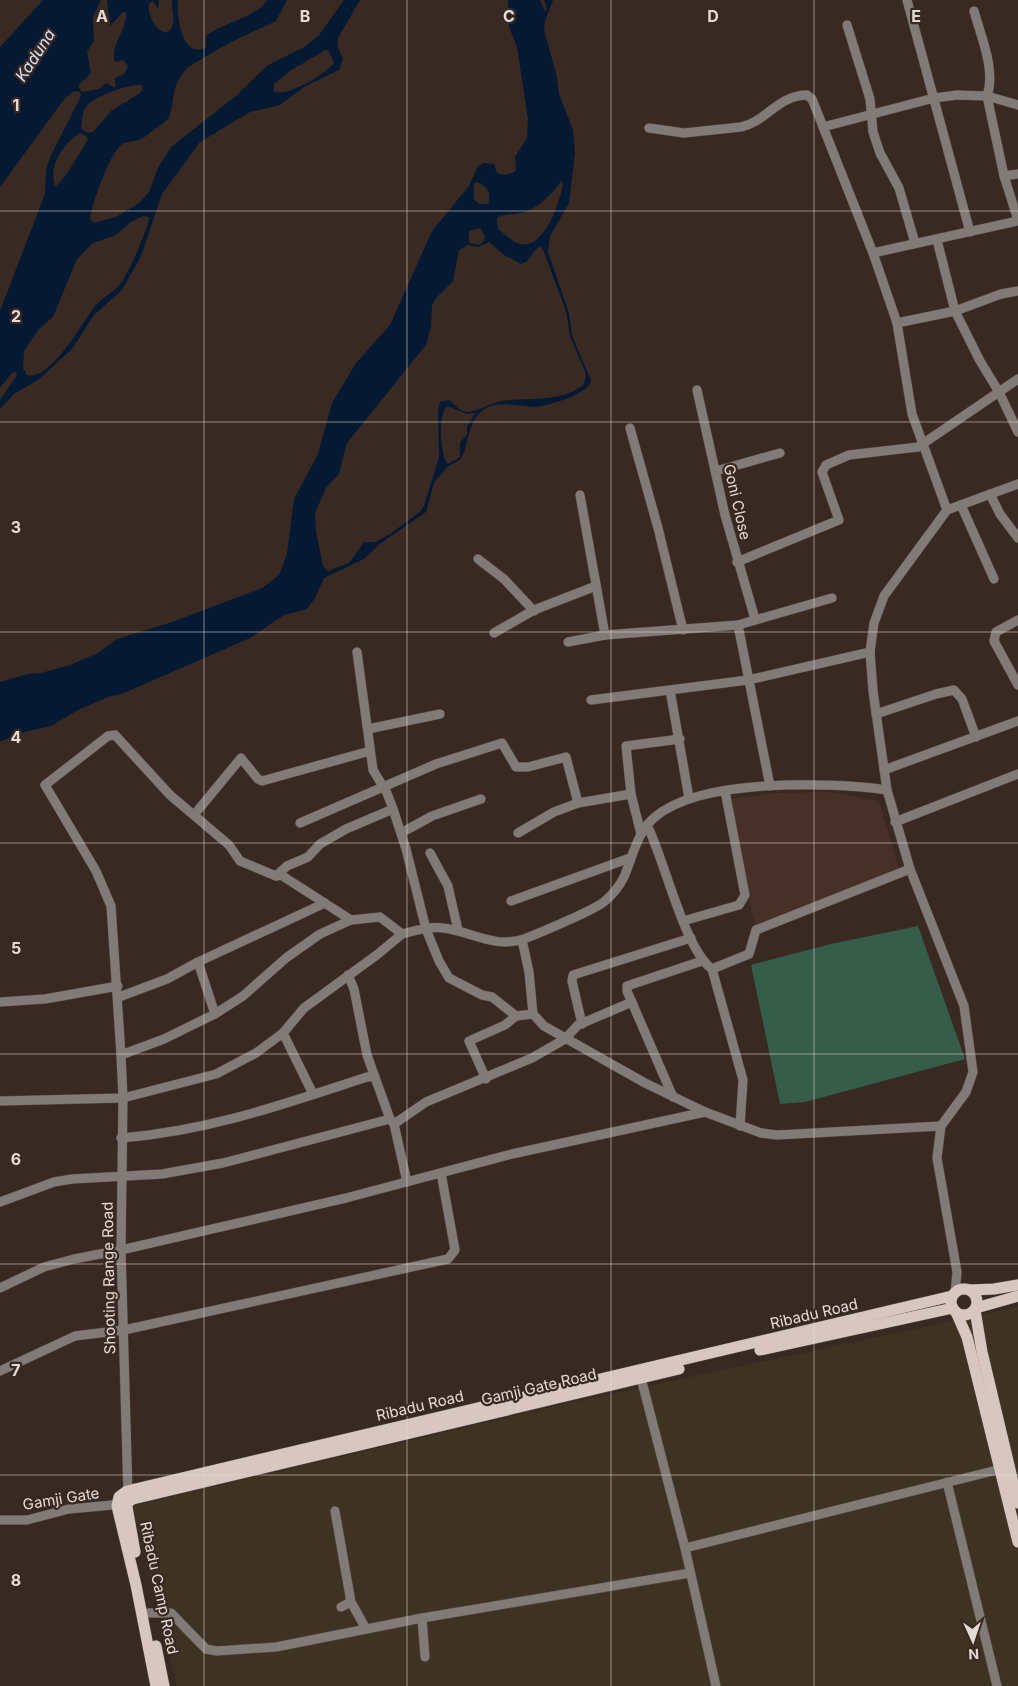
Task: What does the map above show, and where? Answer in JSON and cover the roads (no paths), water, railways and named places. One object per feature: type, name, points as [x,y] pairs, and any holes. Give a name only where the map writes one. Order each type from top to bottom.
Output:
[{"type":"main road","points":[[1018,1285],[994,1289],[969,1289],[953,1294],[954,1310],[967,1337],[1018,1542]]},
{"type":"main road","points":[[969,1289],[976,1296],[982,1352],[1018,1503]]},
{"type":"main road","name":"Ribadu Road","points":[[573,1390],[953,1294]]},
{"type":"main road","points":[[954,1310],[966,1315],[976,1308],[1018,1296]]},
{"type":"main road","name":"Gamji Gate Road","points":[[127,1500],[573,1390],[641,1378],[921,1313],[954,1310]]},
{"type":"main road","points":[[127,1500],[156,1686]]},
{"type":"main road","name":"Ribadu Camp Road","points":[[127,1500],[164,1686]]},
{"type":"street","points":[[907,0],[970,232]]},
{"type":"street","points":[[873,253],[1018,221],[1004,176],[988,96],[990,73],[974,11]]},
{"type":"street","points":[[847,25],[870,99],[870,114],[880,152],[899,188],[915,243]]},
{"type":"street","points":[[649,128],[684,133],[750,125],[766,111],[788,98],[807,95],[812,99],[873,253],[897,323],[912,414],[947,510]]},
{"type":"street","points":[[823,127],[934,98],[957,95],[988,96],[1018,105]]},
{"type":"street","points":[[1004,176],[1018,174]]},
{"type":"street","points":[[937,240],[955,311],[999,392],[1018,432]]},
{"type":"street","points":[[897,323],[955,311],[1001,294],[1018,291]]},
{"type":"street","points":[[737,562],[839,520],[822,472],[826,465],[849,455],[912,448],[1018,378]]},
{"type":"street","name":"Goni Close","points":[[697,390],[737,562],[755,619]]},
{"type":"street","points":[[630,428],[658,528],[683,630]]},
{"type":"street","points":[[716,471],[780,453]]},
{"type":"street","points":[[953,1294],[957,1272],[937,1158],[941,1126],[966,1092],[971,1082],[972,1072],[964,1006],[910,869],[886,790],[870,652],[874,623],[884,596],[947,510],[1018,484]]},
{"type":"street","points":[[990,494],[1000,514],[1018,538]]},
{"type":"street","points":[[580,495],[605,635]]},
{"type":"street","points":[[961,505],[994,579]]},
{"type":"street","points":[[478,559],[504,579],[534,611]]},
{"type":"street","points":[[494,633],[534,611],[596,586]]},
{"type":"street","points":[[568,642],[605,635],[738,625],[832,598]]},
{"type":"street","points":[[1018,620],[994,635],[994,641],[1014,669],[1018,685]]},
{"type":"street","points":[[738,625],[770,786]]},
{"type":"street","points":[[356,652],[373,770],[394,809],[426,929],[439,961],[449,978],[482,995],[492,996],[516,1016]]},
{"type":"street","points":[[591,700],[748,680],[870,652]]},
{"type":"street","points":[[670,690],[689,798]]},
{"type":"street","points":[[876,714],[954,690],[962,699],[976,737]]},
{"type":"street","points":[[368,729],[440,714]]},
{"type":"street","points":[[884,770],[1018,722]]},
{"type":"street","name":"Shooting Range Road","points":[[127,1500],[121,1250],[123,1098],[119,997],[111,906],[80,842],[46,788],[46,782],[112,735],[131,751],[170,795],[194,815]]},
{"type":"street","points":[[642,834],[631,794],[626,746],[680,739]]},
{"type":"street","points":[[300,823],[382,785],[436,764],[502,743],[516,767],[528,767],[566,757],[578,803]]},
{"type":"street","points":[[351,920],[282,875],[276,876],[240,861],[230,845],[194,815],[241,758],[258,779],[262,781],[370,751]]},
{"type":"street","points":[[895,822],[1018,774]]},
{"type":"street","points":[[0,1101],[123,1098],[216,1074],[256,1053],[283,1032],[304,1008],[402,934],[441,928],[458,930],[492,941],[522,940],[604,902],[623,878],[630,858],[647,825],[668,808],[689,798],[725,791],[770,786],[827,785],[886,790]]},
{"type":"street","points":[[683,921],[739,905],[745,895],[725,791]]},
{"type":"street","points":[[518,833],[554,812],[578,803],[631,794]]},
{"type":"street","points":[[401,832],[432,816],[481,799]]},
{"type":"street","points":[[276,876],[287,866],[308,856],[320,844],[346,829],[394,809]]},
{"type":"street","points":[[647,825],[656,843],[683,921],[702,961],[712,969],[743,1080],[740,1126]]},
{"type":"street","points":[[430,853],[448,886],[458,930]]},
{"type":"street","points":[[511,901],[630,858]]},
{"type":"street","points":[[712,969],[749,954],[756,930],[910,869]]},
{"type":"street","points":[[119,997],[148,988],[198,962],[325,903]]},
{"type":"street","points":[[121,1055],[164,1039],[215,1014],[243,996],[286,958],[320,934],[351,920],[380,917],[402,934]]},
{"type":"street","points":[[582,1024],[572,981],[573,975],[691,938]]},
{"type":"street","points":[[522,940],[529,972],[533,1014],[544,1026],[673,1097],[705,1112],[740,1126],[777,1135],[941,1126]]},
{"type":"street","points":[[673,1097],[627,991],[629,984],[702,961]]},
{"type":"street","points":[[198,962],[215,1014]]},
{"type":"street","points":[[348,975],[354,990],[367,1055],[392,1121],[407,1182]]},
{"type":"street","points":[[0,1002],[45,999],[118,986]]},
{"type":"street","points":[[0,1202],[54,1182],[72,1179],[162,1174],[223,1163],[392,1121],[426,1102],[486,1079],[532,1058],[565,1039],[582,1024],[632,1002]]},
{"type":"street","points":[[486,1079],[469,1042],[505,1025],[516,1016],[533,1014]]},
{"type":"street","points":[[283,1032],[313,1094]]},
{"type":"street","points":[[122,1138],[192,1130],[231,1120],[367,1077],[375,1077]]},
{"type":"street","points":[[0,1288],[44,1267],[346,1198],[512,1154],[705,1112]]},
{"type":"street","points":[[0,1371],[75,1336],[124,1330],[448,1259],[455,1250],[441,1173]]},
{"type":"street","points":[[957,1272],[969,1289]]},
{"type":"street","points":[[641,1378],[685,1548],[716,1686]]},
{"type":"street","points":[[685,1548],[1001,1469]]},
{"type":"street","points":[[947,1482],[997,1686]]},
{"type":"street","name":"Gamji Gate","points":[[0,1520],[27,1520],[69,1509],[127,1500]]},
{"type":"street","points":[[335,1511],[351,1602],[366,1629]]},
{"type":"street","points":[[149,1614],[171,1613],[202,1646],[217,1651],[276,1647],[422,1618],[690,1573]]},
{"type":"street","points":[[341,1606],[351,1602]]},
{"type":"street","points":[[422,1618],[425,1657]]},
{"type":"water","name":"Kaduna","points":[[43,0],[101,0],[93,17],[94,40],[87,52],[91,73],[78,86],[82,92],[99,89],[106,83],[115,88],[115,78],[124,74],[128,66],[123,60],[115,62],[114,56],[116,43],[126,19],[126,12],[123,12],[110,26],[107,0],[159,0],[158,9],[153,1],[149,4],[149,10],[154,23],[162,31],[166,32],[170,30],[173,24],[172,0],[178,0],[178,15],[182,34],[191,48],[198,50],[206,47],[206,36],[221,27],[247,16],[262,6],[267,0],[287,0],[276,21],[229,43],[188,67],[178,80],[169,118],[141,139],[122,144],[112,158],[94,202],[90,219],[94,223],[116,217],[139,203],[149,192],[158,168],[171,147],[237,95],[268,65],[306,46],[319,35],[344,0],[360,0],[338,38],[338,48],[343,59],[339,70],[304,87],[280,105],[250,112],[200,142],[162,194],[141,256],[122,290],[94,315],[72,349],[39,379],[14,394],[0,409],[0,400],[17,375],[16,372],[12,373],[0,388],[0,311],[45,194],[46,170],[51,155],[81,96],[80,92],[74,91],[65,98],[0,187],[0,47]],"holes":[[[325,50],[329,51],[334,63],[306,84],[289,91],[274,92],[274,84],[290,71]],[[141,85],[143,89],[140,93],[111,111],[93,132],[88,133],[81,129],[83,112],[94,100],[110,92]],[[79,133],[85,135],[88,139],[67,173],[55,186],[53,178],[55,163],[68,143]],[[143,216],[149,217],[140,246],[123,280],[97,304],[56,360],[36,375],[27,375],[23,368],[24,351],[38,330],[53,317],[77,259],[93,243],[114,236],[131,222]]]},
{"type":"water","points":[[508,0],[540,0],[545,12],[547,9],[544,0],[553,0],[545,21],[544,30],[557,77],[559,94],[573,130],[575,153],[569,203],[550,236],[548,252],[569,313],[572,336],[591,380],[589,385],[584,390],[568,398],[549,404],[535,407],[497,404],[486,408],[475,418],[472,424],[461,459],[447,467],[434,483],[426,512],[381,543],[364,559],[324,578],[315,598],[307,609],[284,615],[250,638],[124,693],[108,697],[78,710],[51,726],[20,733],[0,742],[0,682],[70,665],[98,653],[117,639],[172,622],[262,588],[279,575],[287,554],[294,499],[318,454],[332,403],[356,363],[390,325],[432,231],[469,186],[478,166],[484,163],[494,164],[497,173],[501,175],[509,174],[516,170],[515,157],[527,138],[528,119],[517,47],[509,27]],"holes":[[[561,181],[563,184],[554,213],[549,224],[535,241],[526,244],[517,243],[498,229],[497,218],[532,209],[544,201]],[[476,182],[486,187],[489,193],[488,204],[479,204],[474,199],[474,184]],[[480,228],[485,236],[484,241],[479,245],[469,243],[469,231]],[[489,242],[504,255],[521,264],[528,260],[536,249],[542,247],[566,311],[570,336],[584,369],[586,376],[583,385],[565,395],[501,401],[468,412],[460,410],[450,400],[440,402],[438,409],[439,457],[424,506],[420,512],[390,534],[376,542],[364,542],[349,563],[328,571],[323,566],[316,532],[315,514],[318,506],[326,488],[339,474],[347,443],[426,345],[431,327],[432,306],[435,299],[453,281],[459,250],[467,245],[478,247]],[[447,406],[467,414],[476,413],[467,426],[467,435],[460,442],[460,457],[448,464],[443,453],[442,417]]]}]
